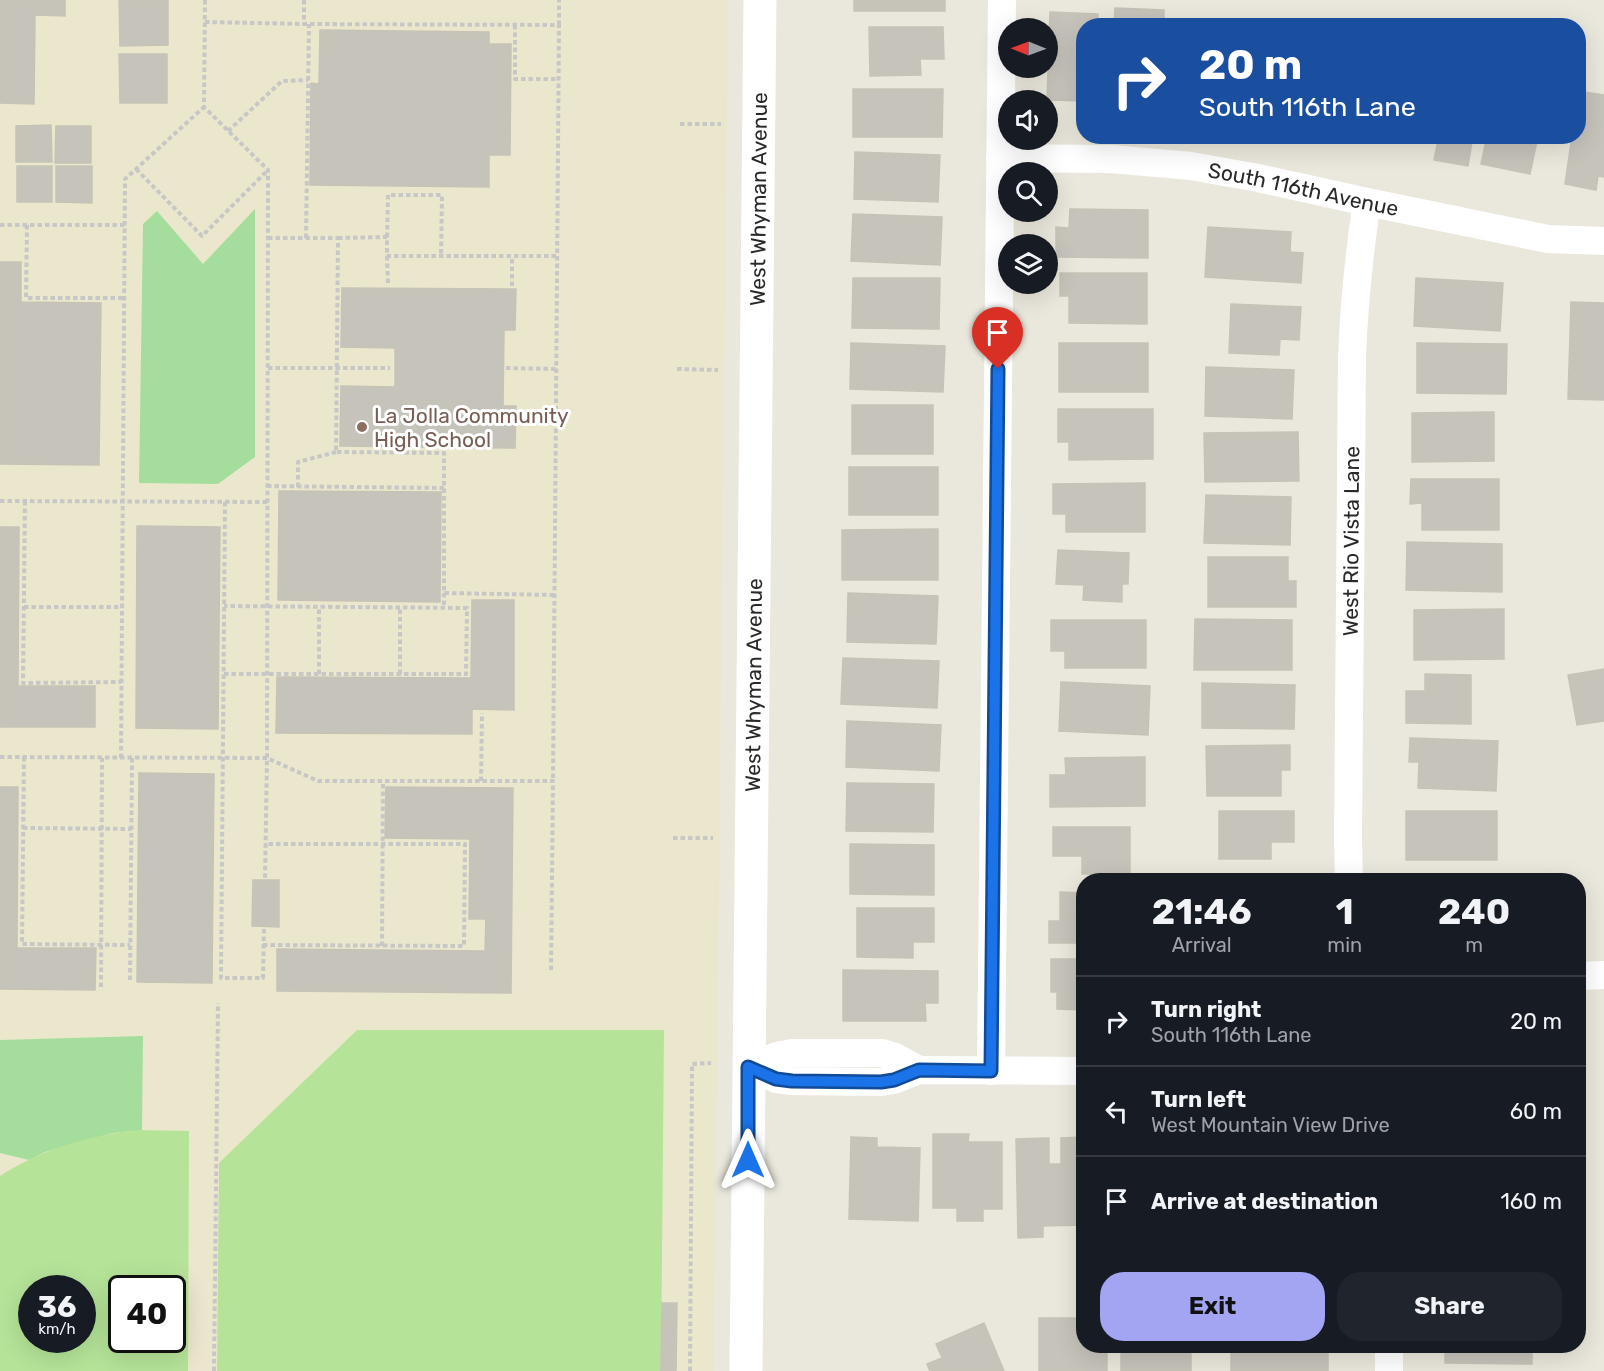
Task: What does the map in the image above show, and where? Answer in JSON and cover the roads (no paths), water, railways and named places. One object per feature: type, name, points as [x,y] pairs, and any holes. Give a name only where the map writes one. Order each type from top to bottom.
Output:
[{"type":"street","name":"West Whyman Avenue","points":[[746,1371],[760,0]]},
{"type":"street","points":[[991,1071],[1002,0]]},
{"type":"street","name":"South 116th Avenue","points":[[1000,158],[1152,161],[1226,172],[1548,239],[1604,241]]},
{"type":"street","name":"West Rio Vista Lane","points":[[1349,873],[1353,347],[1357,278],[1367,202]]},
{"type":"street","points":[[1586,976],[1604,975]]},
{"type":"street","points":[[748,1067],[776,1079],[792,1081],[881,1082],[894,1080],[919,1070],[1076,1071]]},
{"type":"street","points":[[1389,1353],[1389,1371]]},
{"type":"place","name":"La Jolla Community High School","points":[[362,427]]}]
